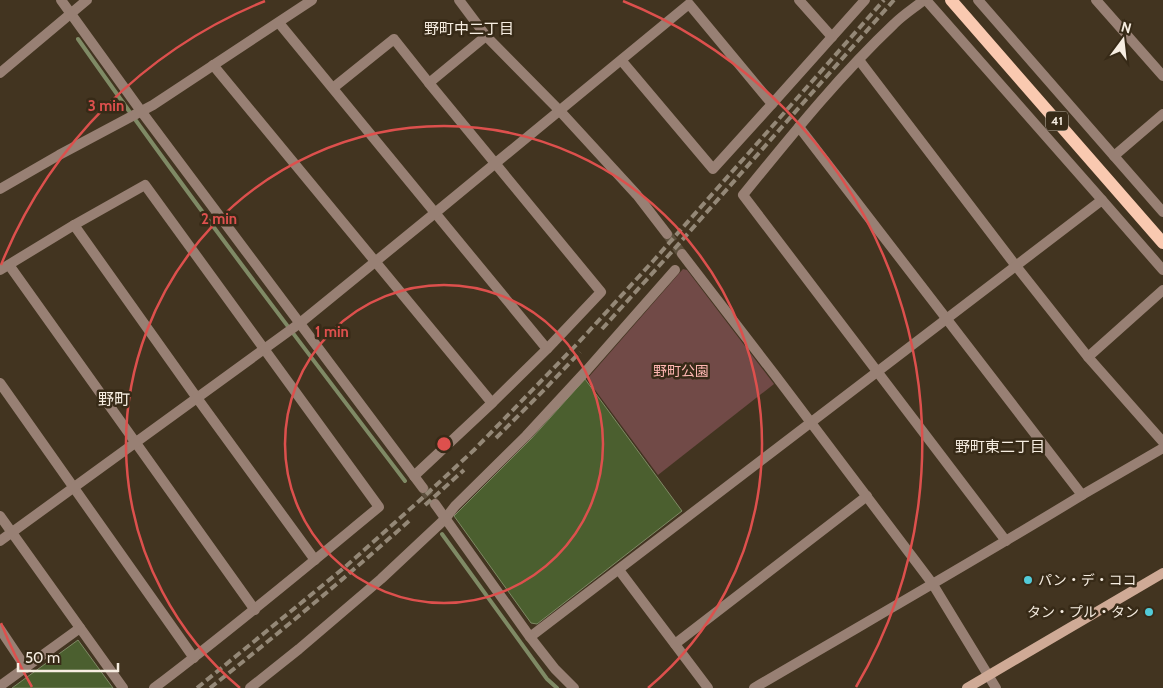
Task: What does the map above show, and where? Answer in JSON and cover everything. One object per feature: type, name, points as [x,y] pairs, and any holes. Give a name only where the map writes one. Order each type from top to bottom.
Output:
[{"type":"main road","name":"41","points":[[951,0],[1163,243]]},
{"type":"main road","points":[[967,688],[1163,573]]},
{"type":"street","points":[[61,0],[294,327],[423,488]]},
{"type":"street","points":[[0,73],[87,0]]},
{"type":"street","points":[[0,189],[59,154],[153,105],[312,0]]},
{"type":"street","points":[[460,0],[486,36],[637,195],[666,234]]},
{"type":"street","points":[[799,0],[832,37]]},
{"type":"street","points":[[621,60],[713,169],[865,0]]},
{"type":"street","points":[[1006,541],[743,195],[799,127],[859,60],[895,23],[925,0],[1163,270]]},
{"type":"street","points":[[978,0],[1163,212]]},
{"type":"street","points":[[1096,0],[1163,76]]},
{"type":"street","points":[[0,541],[294,327],[691,2],[772,104]]},
{"type":"street","points":[[278,23],[547,349]]},
{"type":"street","points":[[429,83],[486,36]]},
{"type":"street","points":[[332,88],[394,39],[602,292],[492,403],[414,476]]},
{"type":"street","points":[[859,60],[1088,357],[1163,442]]},
{"type":"street","points":[[213,65],[492,403]]},
{"type":"street","points":[[1114,156],[1163,114]]},
{"type":"street","points":[[799,127],[1082,495]]},
{"type":"street","points":[[154,688],[255,610],[379,507],[145,184],[4,268],[135,442],[255,610]]},
{"type":"street","points":[[530,637],[1102,200]]},
{"type":"street","points":[[74,225],[315,560]]},
{"type":"street","points":[[682,254],[932,583],[996,688]]},
{"type":"street","points":[[250,688],[381,579],[445,519],[455,506],[526,436],[587,370],[675,270]]},
{"type":"street","points":[[1088,357],[1163,290]]},
{"type":"street","points":[[0,384],[194,658]]},
{"type":"street","points":[[754,688],[1163,448]]},
{"type":"street","points":[[675,644],[867,496]]},
{"type":"street","points":[[435,504],[530,637],[555,669],[574,688]]},
{"type":"street","points":[[0,516],[122,688]]},
{"type":"street","points":[[619,570],[708,688]]},
{"type":"street","points":[[0,686],[80,628]]},
{"type":"street","points":[[0,630],[26,668]]},
{"type":"green space","name":"野町公園","points":[[683,269],[687,270],[774,384],[658,475],[587,379]]},
{"type":"shaded area","points":[[585,379],[682,511],[537,624],[531,623],[454,516],[532,438]]},
{"type":"shaded area","points":[[78,640],[113,688],[12,688]]},
{"type":"waterway","points":[[78,39],[280,317],[405,481]]},
{"type":"waterway","points":[[442,534],[547,679],[557,688]]},
{"type":"tunnel","points":[[667,234],[682,254]]},
{"type":"tunnel","points":[[423,488],[435,504]]},
{"type":"railway","points":[[197,688],[345,567],[474,450],[579,342],[654,260],[884,0]]},
{"type":"railway","points":[[602,329],[894,0]]},
{"type":"railway","points":[[496,438],[580,352]]},
{"type":"railway","points":[[425,505],[464,470]]},
{"type":"railway","points":[[210,688],[311,606],[409,521]]},
{"type":"place","name":"パン・デ・ココ","points":[[1028,580]]},
{"type":"place","name":"タン・プル・タン","points":[[1149,612]]},
{"type":"district","name":"野町中二丁目","points":[[469,29]]},
{"type":"district","name":"野町","points":[[114,399]]},
{"type":"district","name":"野町東二丁目","points":[[1000,447]]}]
